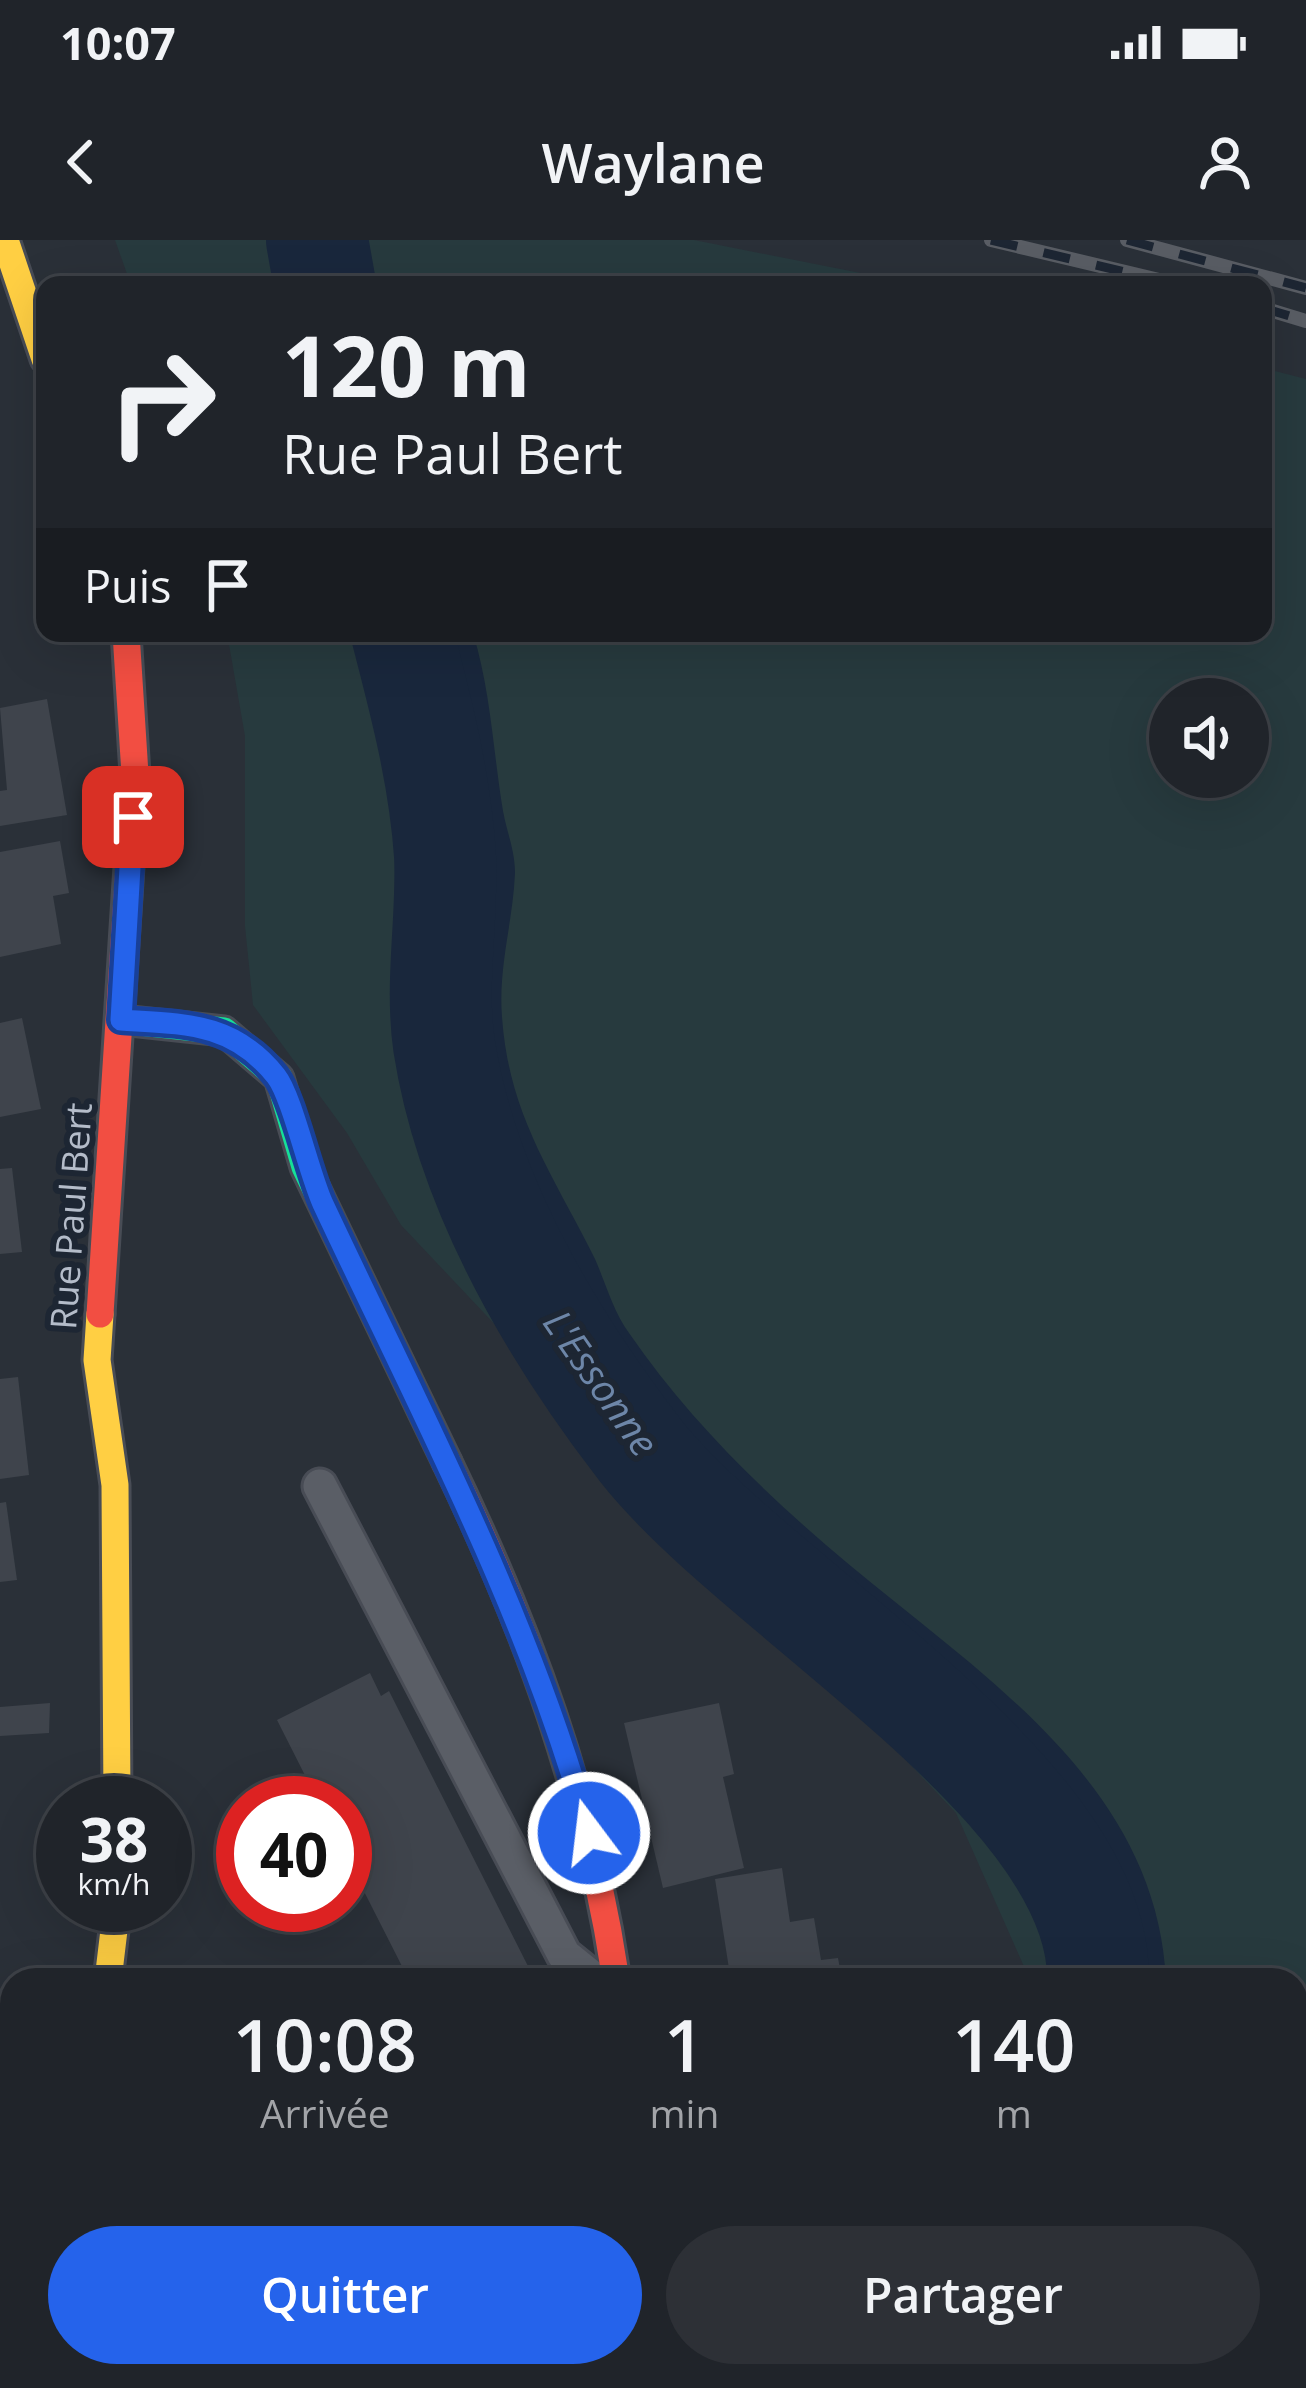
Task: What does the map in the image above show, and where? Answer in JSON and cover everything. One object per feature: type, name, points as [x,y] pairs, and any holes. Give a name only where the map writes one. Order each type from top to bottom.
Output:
[{"type":"street","points":[[5,240],[36,332]]},
{"type":"street","name":"Rue Paul Bert","points":[[117,1776],[116,1485],[97,1360],[135,774],[127,642]]},
{"type":"street","points":[[121,1020],[224,1031],[279,1078],[305,1167],[489,1549],[560,1727],[599,1868],[614,1968]]},
{"type":"street","points":[[109,1968],[114,1932]]},
{"type":"lane","points":[[320,1486],[564,1955],[580,1968]]},
{"type":"green space","points":[[115,240],[694,240],[876,276],[128,276]]},
{"type":"green space","points":[[1272,370],[1306,379],[1306,1968],[1025,1968],[956,1813],[401,1225],[347,1133],[253,1005],[245,926],[245,736],[229,642],[1272,642]]},
{"type":"water","points":[[404,642],[475,642],[515,865],[502,980],[506,1052],[535,1143],[623,1325],[696,1419],[746,1471],[826,1545],[992,1681],[1090,1784],[1128,1842],[1154,1907],[1164,1968],[1096,1968],[1084,1908],[1044,1836],[985,1766],[913,1698],[693,1507],[640,1450],[544,1309],[492,1207],[455,1100],[442,1021],[445,855],[429,743]]},
{"type":"building","points":[[47,699],[67,815],[0,826],[0,791],[7,790],[0,708]]},
{"type":"building","points":[[60,841],[69,893],[53,896],[61,944],[0,957],[0,852]]},
{"type":"building","points":[[22,1018],[41,1109],[0,1117],[0,1023]]},
{"type":"building","points":[[12,1168],[22,1252],[0,1254],[0,1169]]},
{"type":"building","points":[[18,1377],[29,1475],[0,1479],[0,1379]]},
{"type":"building","points":[[6,1502],[17,1580],[0,1582],[0,1503]]},
{"type":"building","points":[[370,1673],[381,1696],[389,1691],[529,1968],[403,1968],[372,1907],[372,1776],[305,1776],[277,1720]]},
{"type":"building","points":[[50,1703],[49,1733],[0,1736],[0,1707]]},
{"type":"building","points":[[719,1703],[734,1774],[723,1777],[744,1868],[663,1888],[624,1723]]},
{"type":"building","points":[[782,1868],[790,1922],[814,1918],[821,1960],[838,1958],[840,1968],[729,1968],[715,1879]]},
{"type":"waterway","name":"L'Essonne","points":[[317,240],[323,276]]},
{"type":"waterway","name":"L'Essonne","points":[[404,642],[429,743],[445,855],[444,1045],[472,1154],[517,1259],[575,1358],[640,1450],[760,1568],[913,1698],[985,1767],[1044,1837],[1084,1908],[1096,1968]]},
{"type":"railway","points":[[991,240],[1142,276]]},
{"type":"railway","points":[[1127,240],[1261,276]]},
{"type":"railway","points":[[1272,279],[1306,288]]},
{"type":"railway","points":[[1272,311],[1306,321]]},
{"type":"traffic: fast","points":[[121,1020],[224,1031],[279,1078],[305,1167],[447,1462]]},
{"type":"traffic: slow","points":[[5,240],[36,332]]},
{"type":"traffic: slow","points":[[100,1314],[97,1360],[115,1485],[117,1776]]},
{"type":"traffic: slow","points":[[109,1968],[114,1932]]},
{"type":"traffic: jam","points":[[100,1314],[135,774],[127,642]]},
{"type":"traffic: jam","points":[[447,1462],[504,1588],[552,1715],[589,1844],[614,1968]]},
{"type":"route","points":[[133,817],[121,1020],[224,1031],[279,1078],[305,1167],[489,1549],[560,1727],[589,1833]]}]
